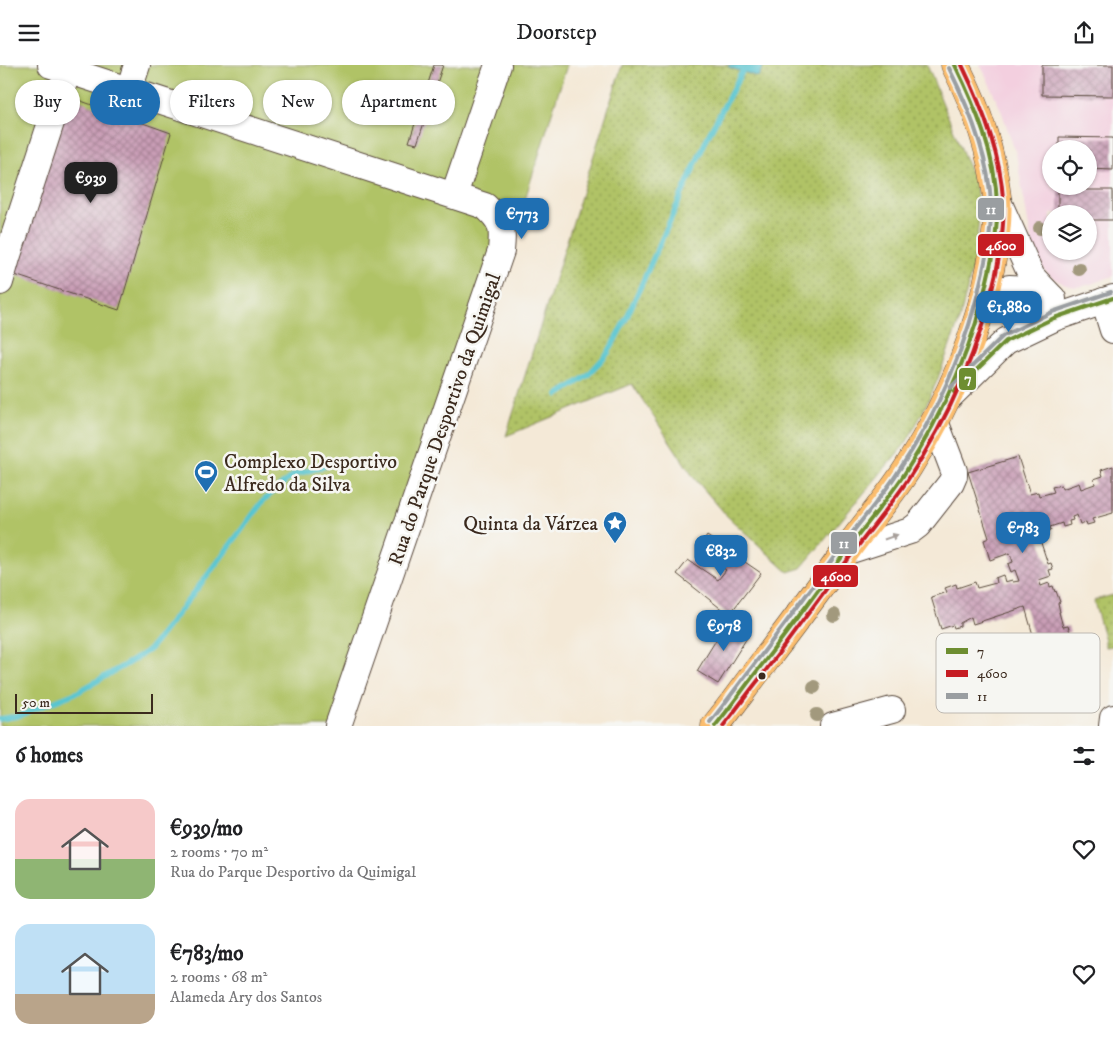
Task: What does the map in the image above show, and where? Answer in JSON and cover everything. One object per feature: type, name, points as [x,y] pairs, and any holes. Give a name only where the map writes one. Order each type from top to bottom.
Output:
[{"type":"main road","points":[[715,726],[908,467],[959,373],[972,338],[986,294],[996,238],[997,199],[991,160],[977,113],[955,65]]},
{"type":"street","points":[[132,80],[137,65]]},
{"type":"street","points":[[454,195],[498,65]]},
{"type":"street","points":[[0,283],[59,68]]},
{"type":"street","name":"Rua do Parque Desportivo da Quimigal","points":[[59,68],[97,80]]},
{"type":"street","name":"Rua do Parque Desportivo da Quimigal","points":[[160,100],[485,206],[495,215],[502,231],[501,251],[338,726]]},
{"type":"street","points":[[997,199],[1032,277],[1053,308]]},
{"type":"street","points":[[986,294],[1000,306],[1018,315],[1101,301],[1113,330]]},
{"type":"street","points":[[845,552],[910,531],[918,525],[954,477],[940,411],[1006,341],[1053,308]]},
{"type":"street","points":[[833,726],[892,710]]},
{"type":"street","points":[[1112,726],[1113,718]]},
{"type":"shaded area","points":[[980,65],[1113,65],[1113,276],[1088,285],[1076,287],[1066,285],[1053,278],[1041,267],[1035,256],[1031,239],[1016,154],[1002,113]]},
{"type":"green space","name":"Complexo Desportivo Alfredo da Silva","points":[[0,65],[567,65],[506,260],[334,726],[0,726]]},
{"type":"green space","points":[[622,65],[927,65],[976,185],[979,217],[976,250],[968,286],[959,321],[937,381],[923,412],[906,443],[801,568],[788,572],[727,516],[694,478],[632,384],[506,436]]},
{"type":"green space","points":[[1113,595],[1113,646],[1105,647],[1105,640],[1094,602],[1095,600]]},
{"type":"water","points":[[729,65],[764,65],[758,77],[728,67]]},
{"type":"building","points":[[434,65],[443,65],[438,80],[429,80]]},
{"type":"building","points":[[1042,65],[1113,65],[1113,96],[1042,95]]},
{"type":"building","points":[[80,101],[90,104],[90,125],[149,125],[171,133],[119,310],[9,273],[57,125],[80,125]]},
{"type":"building","points":[[415,125],[423,125],[417,144],[409,142]]},
{"type":"building","points":[[1059,137],[1113,138],[1113,170],[1097,169],[1097,140],[1059,140]]},
{"type":"building","points":[[1097,190],[1113,190],[1113,220],[1097,220],[1097,205],[1058,205],[1058,195],[1097,195]]},
{"type":"building","points":[[1018,457],[1030,494],[1038,492],[1039,496],[1054,492],[1052,487],[1061,485],[1062,489],[1079,483],[1081,489],[1095,484],[1094,479],[1103,476],[1101,470],[1113,466],[1113,513],[1092,519],[1094,523],[1087,525],[1086,522],[1080,524],[1077,515],[1072,517],[1073,520],[1069,521],[1070,525],[1063,527],[1062,523],[1050,527],[1051,530],[1046,532],[1045,529],[1037,531],[1048,564],[1051,563],[1053,569],[1049,570],[1051,576],[1039,580],[1041,586],[1049,583],[1050,587],[1053,586],[1056,591],[1060,602],[1058,603],[1059,612],[1063,627],[1068,626],[1070,632],[1032,633],[1025,607],[973,624],[971,617],[960,623],[960,626],[954,628],[953,625],[941,629],[931,597],[947,592],[945,588],[956,584],[957,588],[975,582],[977,588],[996,583],[995,578],[1003,575],[1005,582],[1019,581],[1015,570],[1011,572],[1008,564],[1013,562],[1010,553],[990,560],[984,540],[989,538],[968,472]]},
{"type":"building","points":[[707,536],[761,573],[729,615],[677,574],[688,560],[718,580],[726,570],[698,550]]},
{"type":"building","points":[[729,619],[750,633],[718,684],[697,671]]},
{"type":"waterway","points":[[558,395],[587,376],[608,353],[626,319],[708,136],[742,72]]},
{"type":"waterway","points":[[0,719],[18,716],[78,692],[150,649],[263,501],[293,475],[333,464]]},
{"type":"transit line","name":"7","points":[[715,726],[903,476],[932,428],[966,352],[983,299],[991,264],[996,230],[997,205],[993,169],[984,133],[955,65]]},
{"type":"transit line","name":"4600","points":[[723,726],[895,499],[936,432],[972,355],[996,273],[1002,236],[1003,207],[1001,181],[994,147],[983,113],[962,65]]},
{"type":"transit line","name":"11","points":[[710,722],[896,475],[938,402],[960,351],[977,298],[985,263],[990,230],[991,204],[987,169],[977,134],[949,68]]},
{"type":"transit line","name":"11","points":[[950,388],[1003,336],[1052,312],[1111,292]]},
{"type":"transit line","name":"7","points":[[954,392],[1006,341],[1054,318],[1113,298]]},
{"type":"place","name":"Complexo Desportivo Alfredo da Silva","points":[[206,493]]},
{"type":"place","name":"Quinta da Várzea","points":[[615,544]]}]
